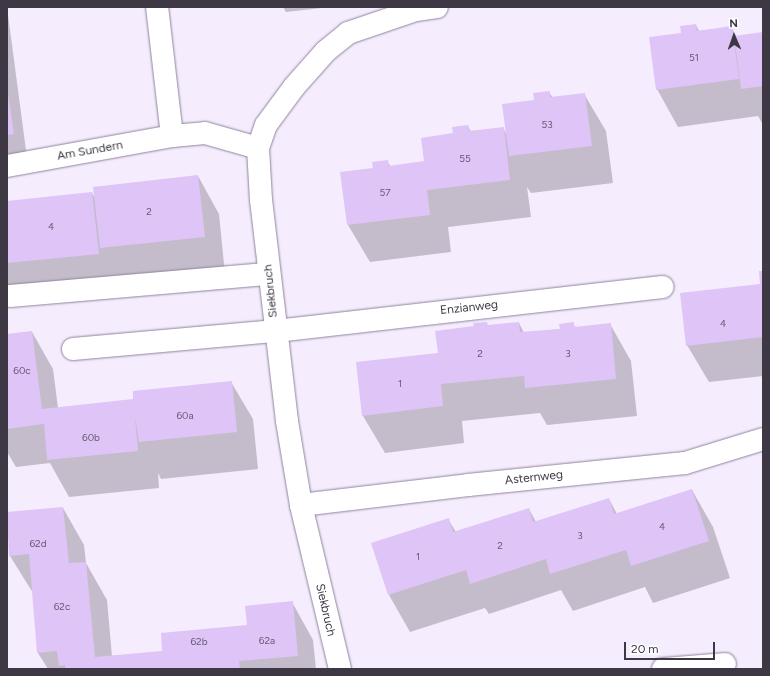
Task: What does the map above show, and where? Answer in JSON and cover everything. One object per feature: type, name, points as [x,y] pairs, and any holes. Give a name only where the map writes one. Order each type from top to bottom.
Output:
[{"type":"street","points":[[157,7],[172,136]]},
{"type":"street","name":"Siekbruch","points":[[340,669],[301,506],[287,421],[269,274],[258,148],[266,125],[294,87],[326,51],[348,33],[416,10],[437,7]]},
{"type":"street","name":"Am Sundern","points":[[7,166],[172,136],[205,133],[258,148]]},
{"type":"street","points":[[10,296],[269,274]]},
{"type":"street","name":"Enzianweg","points":[[73,349],[276,331],[663,287]]},
{"type":"street","name":"Asternweg","points":[[301,506],[468,485],[685,463],[763,439]]},
{"type":"street","points":[[663,669],[725,664]]},
{"type":"building","points":[[696,24],[697,31],[732,26],[739,79],[656,90],[649,37],[681,33],[680,26]]},
{"type":"building","points":[[763,32],[763,86],[741,89],[734,36]]},
{"type":"building","points":[[7,87],[14,134],[7,135]]},
{"type":"building","points":[[550,91],[550,97],[585,93],[592,146],[509,156],[502,104],[534,100],[533,93]]},
{"type":"building","points":[[468,125],[469,131],[504,127],[510,180],[427,190],[430,215],[347,225],[340,172],[373,168],[372,162],[388,160],[389,166],[424,161],[421,138],[453,133],[452,127]]},
{"type":"building","points":[[198,175],[205,237],[100,248],[93,187]]},
{"type":"building","points":[[92,192],[99,254],[7,263],[7,201]]},
{"type":"building","points":[[759,271],[763,271],[763,337],[686,346],[680,293],[760,284]]},
{"type":"building","points":[[487,322],[488,325],[519,322],[520,332],[560,329],[559,324],[574,322],[574,327],[611,323],[616,379],[525,388],[524,376],[441,384],[443,406],[362,416],[356,362],[438,353],[435,331],[474,326],[473,323]]},
{"type":"building","points":[[32,331],[42,409],[133,399],[133,391],[232,381],[237,432],[139,442],[135,417],[138,451],[47,460],[44,424],[7,429],[7,334]]},
{"type":"building","points":[[692,489],[709,541],[631,566],[626,550],[550,574],[546,559],[470,584],[466,570],[388,595],[371,543],[449,518],[453,532],[529,508],[533,522],[609,498],[614,514]]},
{"type":"building","points":[[63,507],[69,563],[86,562],[95,657],[162,651],[161,633],[247,625],[245,606],[293,601],[298,656],[239,661],[240,669],[65,669],[65,665],[59,666],[57,651],[37,653],[29,554],[9,556],[7,512]]}]
